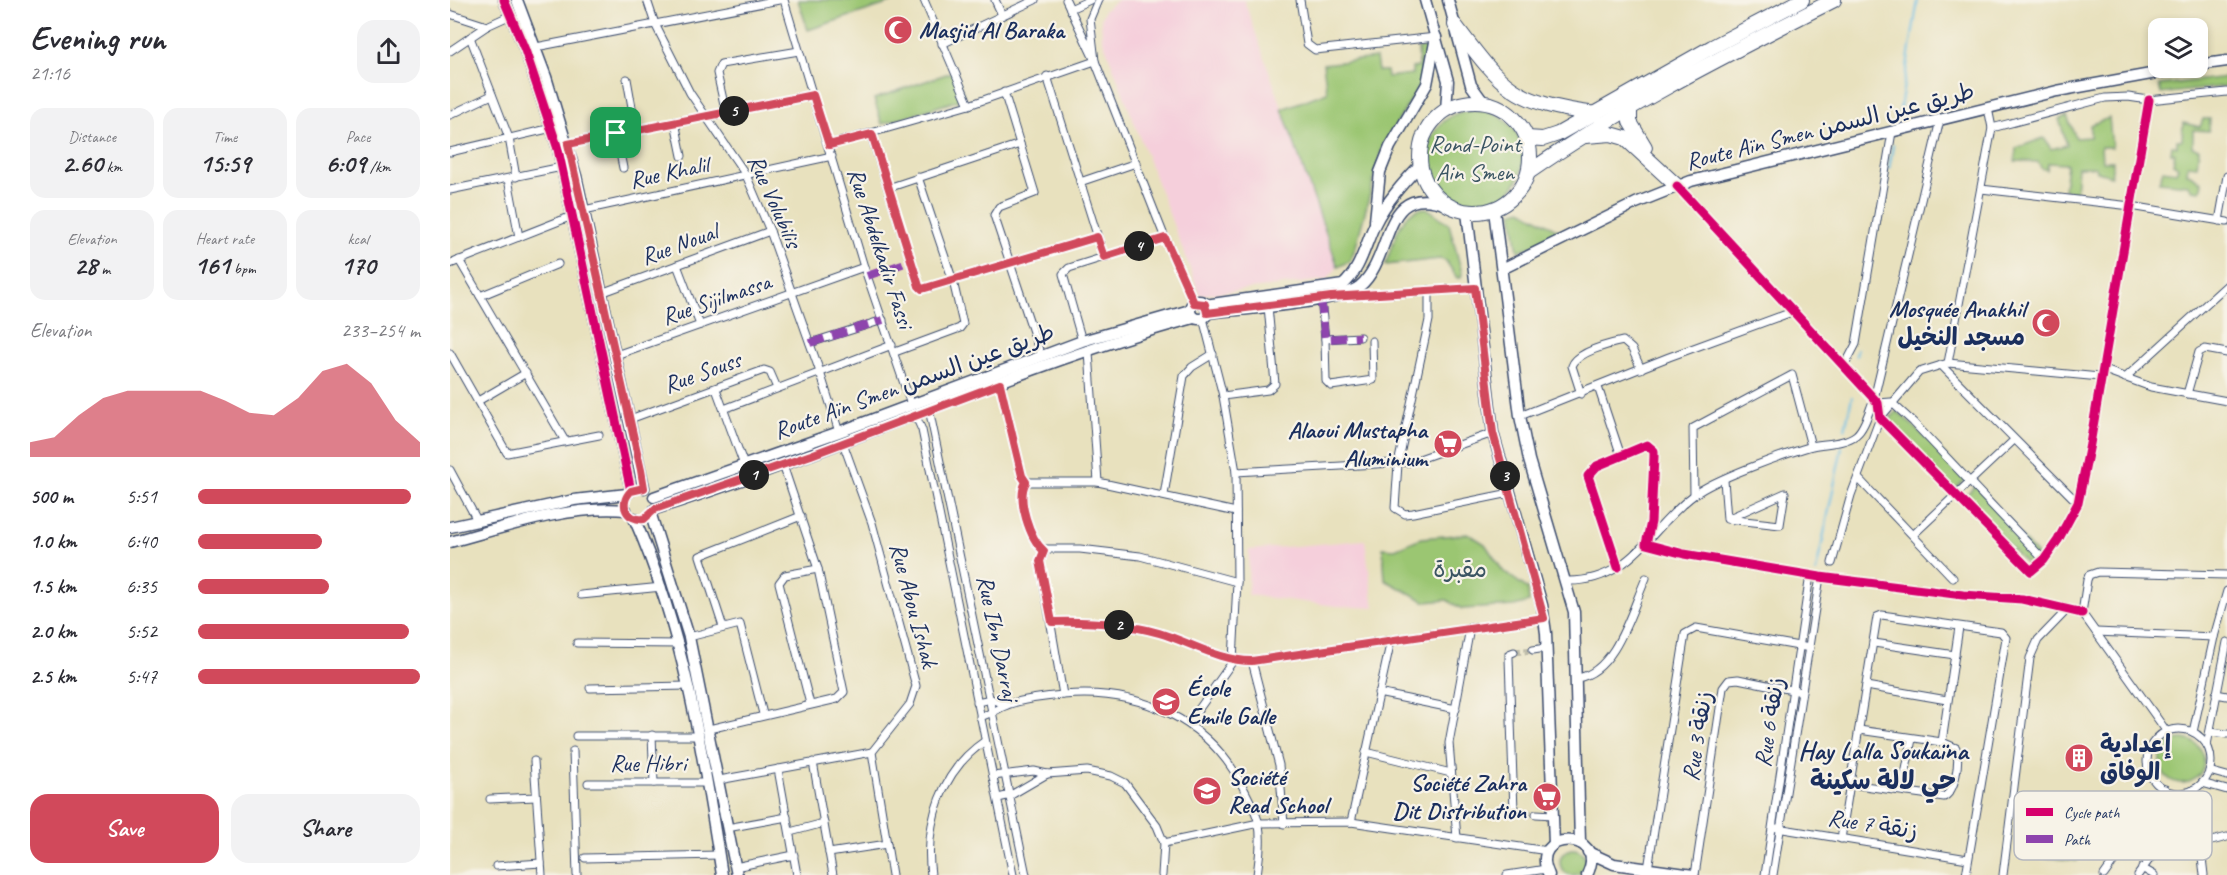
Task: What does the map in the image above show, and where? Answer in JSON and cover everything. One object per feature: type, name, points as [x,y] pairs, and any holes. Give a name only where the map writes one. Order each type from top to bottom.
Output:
[{"type":"highway","points":[[1527,138],[1551,137],[1596,114],[1712,47],[1802,0]]},
{"type":"highway","points":[[1528,172],[1581,136],[1834,0]]},
{"type":"highway","points":[[1455,25],[1494,76],[1514,92],[1539,104],[1596,114]]},
{"type":"highway","points":[[1466,103],[1484,103],[1510,114],[1527,138],[1530,158],[1528,172],[1517,193],[1494,210],[1467,212],[1447,206],[1430,189],[1420,165],[1420,148],[1426,131],[1434,119],[1446,110],[1466,103]]},
{"type":"highway","points":[[1630,109],[1630,122],[1637,138],[1677,186]]},
{"type":"highway","points":[[1581,136],[1611,134],[1625,138],[1677,186]]},
{"type":"main road","points":[[504,0],[552,128],[562,167],[629,493],[624,501],[662,586],[679,644],[707,783],[722,875]]},
{"type":"main road","points":[[517,0],[536,47],[568,144],[644,488],[654,497],[653,512],[689,637],[736,871]]},
{"type":"main road","points":[[1425,0],[1448,81],[1446,110]]},
{"type":"main road","points":[[1448,0],[1471,85],[1484,103]]},
{"type":"main road","points":[[1375,225],[1380,172],[1390,147],[1427,84],[1436,37]]},
{"type":"main road","points":[[2208,64],[2227,61]]},
{"type":"main road","name":"Route Aïn Smen طريق عين السمن","points":[[1502,269],[1677,186],[1735,169],[1988,108],[2107,80],[2148,74]]},
{"type":"main road","points":[[1199,311],[1343,285],[1355,272],[1375,225],[1390,200],[1420,165]]},
{"type":"main road","points":[[1199,311],[1268,306],[1353,292],[1363,284],[1377,263],[1397,213],[1405,206],[1425,199],[1447,206]]},
{"type":"main road","points":[[1494,210],[1520,416],[1529,460],[1574,612],[1580,843]]},
{"type":"main road","points":[[1467,212],[1493,433],[1544,618],[1553,815],[1551,848],[1541,872]]},
{"type":"main road","name":"Route Aïn Smen طريق عين السمن","points":[[653,512],[843,443],[911,410],[1041,356],[1082,341],[1199,311]]},
{"type":"main road","name":"Route Aïn Smen طريق عين السمن","points":[[654,497],[839,432],[911,410],[929,409],[1199,311]]},
{"type":"main road","points":[[450,527],[574,500],[629,493],[644,488]]},
{"type":"main road","points":[[450,542],[549,517],[597,510],[630,514],[643,519],[653,512]]},
{"type":"main road","points":[[1551,848],[1567,840],[1580,843],[1588,852],[1614,864],[1694,875]]},
{"type":"main road","points":[[1587,875],[1590,864],[1588,852]]},
{"type":"main road","points":[[1587,875],[1614,864]]},
{"type":"street","name":"Rue Volubilis","points":[[647,0],[654,24],[704,116],[746,175],[770,231],[839,432]]},
{"type":"street","points":[[536,47],[779,0]]},
{"type":"street","name":"Rue Abdelkadir Fassi","points":[[784,0],[864,267],[893,349],[911,410]]},
{"type":"street","points":[[924,0],[969,105]]},
{"type":"street","points":[[995,0],[1002,15]]},
{"type":"street","points":[[942,45],[1035,0]]},
{"type":"street","points":[[1066,0],[1095,61],[1165,238],[1199,311],[1224,396],[1236,472],[1237,582],[1233,661],[1189,723]]},
{"type":"street","points":[[1070,9],[1090,0]]},
{"type":"street","points":[[1095,61],[1090,19],[1098,0]]},
{"type":"street","points":[[1300,0],[1307,44],[1316,50],[1436,37]]},
{"type":"street","points":[[450,14],[487,26]]},
{"type":"street","points":[[450,51],[487,26],[510,15]]},
{"type":"street","points":[[470,37],[509,138],[519,237]]},
{"type":"street","points":[[726,113],[717,73],[721,64],[799,51]]},
{"type":"street","points":[[829,145],[969,105],[1095,61]]},
{"type":"street","points":[[1047,76],[1104,257]]},
{"type":"street","points":[[627,79],[636,129]]},
{"type":"street","points":[[1004,92],[1035,193],[999,207],[994,213],[1041,356]]},
{"type":"street","points":[[1992,128],[2104,98],[2128,97],[2149,100],[2227,92]]},
{"type":"street","points":[[450,115],[492,95]]},
{"type":"street","points":[[568,144],[813,95]]},
{"type":"street","points":[[1677,186],[1876,401],[1880,418],[2028,569],[2033,570],[2044,560],[2058,540],[2078,503],[2149,100]]},
{"type":"street","points":[[1944,364],[1992,128],[1988,108]]},
{"type":"street","points":[[1566,581],[1598,578],[1618,567],[1646,544],[1694,495],[1724,480],[1811,447],[1856,435],[1876,401],[1940,120]]},
{"type":"street","points":[[675,122],[681,156]]},
{"type":"street","points":[[450,152],[552,128]]},
{"type":"street","points":[[1844,367],[1856,344],[1892,132]]},
{"type":"street","points":[[616,133],[623,168]]},
{"type":"street","points":[[872,134],[919,286],[925,289],[1097,237]]},
{"type":"street","points":[[888,188],[1020,144]]},
{"type":"street","name":"Rue Khalil","points":[[584,210],[832,156]]},
{"type":"street","points":[[1080,182],[1136,163]]},
{"type":"street","points":[[450,190],[562,167]]},
{"type":"street","points":[[2219,220],[2227,176]]},
{"type":"street","points":[[918,177],[953,281]]},
{"type":"street","points":[[1981,189],[2131,206],[2227,222]]},
{"type":"street","points":[[450,264],[572,216]]},
{"type":"street","name":"Rue Noual","points":[[601,293],[770,231]]},
{"type":"street","points":[[1082,341],[1063,274],[1069,268],[1165,238]]},
{"type":"street","points":[[459,260],[565,441]]},
{"type":"street","points":[[480,296],[558,264]]},
{"type":"street","points":[[677,265],[700,325]]},
{"type":"street","name":"Rue Sijilmassa","points":[[616,355],[864,267]]},
{"type":"street","name":"Rue Souss","points":[[724,409],[820,372],[960,328],[963,320],[953,281]]},
{"type":"street","points":[[2125,378],[2227,285]]},
{"type":"street","points":[[1372,341],[1373,380],[1331,386],[1326,381],[1326,298],[1475,288]]},
{"type":"street","points":[[1429,290],[1429,320],[1398,464],[1395,504],[1399,512],[1405,514],[1510,493]]},
{"type":"street","points":[[1224,396],[1268,390],[1275,384],[1268,306]]},
{"type":"street","points":[[1520,416],[1792,312]]},
{"type":"street","points":[[810,344],[883,320]]},
{"type":"street","points":[[1325,339],[1360,337]]},
{"type":"street","points":[[1581,394],[1572,366],[1577,359],[1587,354],[1623,341],[1632,348],[1641,369]]},
{"type":"street","points":[[2187,394],[2199,352],[2205,349],[2227,353]]},
{"type":"street","points":[[1089,352],[1098,482]]},
{"type":"street","points":[[450,353],[507,453],[599,435]]},
{"type":"street","points":[[1164,495],[1184,376],[1192,367],[1213,354]]},
{"type":"street","points":[[1944,364],[2014,440],[2078,503]]},
{"type":"street","points":[[1832,563],[1858,478],[1880,418],[1891,402],[1919,372],[1944,364],[2101,373],[2187,394],[2227,401]]},
{"type":"street","name":"Rue Souss","points":[[630,419],[766,370],[770,372],[777,388]]},
{"type":"street","points":[[477,401],[526,373]]},
{"type":"street","points":[[1694,495],[1693,428],[1792,375],[1811,447]]},
{"type":"street","points":[[1000,384],[1022,476],[1027,482]]},
{"type":"street","points":[[1598,387],[1621,456]]},
{"type":"street","points":[[716,389],[744,465]]},
{"type":"street","points":[[1876,401],[1891,402],[1970,480],[2044,560]]},
{"type":"street","name":"Rue Ibn Darraj","points":[[929,409],[1026,875]]},
{"type":"street","name":"Rue Ibn Darraj","points":[[911,410],[922,430],[1013,875]]},
{"type":"street","points":[[1236,472],[1398,464],[1422,459],[1493,433]]},
{"type":"street","points":[[1913,535],[2014,440]]},
{"type":"street","name":"Rue Abou Ishak","points":[[843,443],[872,523],[916,686],[910,704],[872,752]]},
{"type":"street","points":[[1618,567],[1588,476],[1592,469],[1647,446],[1654,451],[1651,522],[1646,544]]},
{"type":"street","points":[[709,729],[763,714],[840,698],[844,687],[818,569],[783,465]]},
{"type":"street","points":[[450,470],[477,520]]},
{"type":"street","points":[[931,473],[943,470]]},
{"type":"street","points":[[1858,478],[1953,578]]},
{"type":"street","points":[[1724,480],[1727,519]]},
{"type":"street","points":[[1027,482],[1098,482],[1236,512]]},
{"type":"street","points":[[1027,482],[1022,488],[1031,538],[1044,551]]},
{"type":"street","points":[[1785,493],[1780,525],[1727,519],[1756,506],[1785,493]]},
{"type":"street","points":[[723,627],[700,555],[801,516]]},
{"type":"street","points":[[1646,544],[1684,554],[1821,577],[1963,595],[2022,599],[2082,613]]},
{"type":"street","points":[[1063,695],[1040,561],[1044,551],[1052,548],[1140,556],[1237,582]]},
{"type":"street","points":[[810,704],[779,583],[785,575],[818,569]]},
{"type":"street","points":[[2167,732],[2082,613],[2088,578],[2098,572],[2227,575]]},
{"type":"street","name":"Rue 6 زنقة","points":[[1773,875],[1775,828],[1810,575]]},
{"type":"street","name":"Rue 6 زنقة","points":[[1765,875],[1803,692],[1821,577]]},
{"type":"street","points":[[1577,678],[1589,676],[1607,661],[1646,578]]},
{"type":"street","points":[[581,595],[662,586]]},
{"type":"street","points":[[2193,732],[2214,637],[2225,607],[2227,591]]},
{"type":"street","points":[[955,598],[969,595]]},
{"type":"street","points":[[2003,875],[2030,658],[2038,640],[2066,611]]},
{"type":"street","points":[[1841,839],[1876,620],[1879,615],[2001,632],[2006,638],[1966,875]]},
{"type":"street","points":[[1052,622],[1082,621],[1136,627],[1233,661],[1252,661],[1544,618]]},
{"type":"street","points":[[689,637],[736,623],[741,626],[763,714]]},
{"type":"street","points":[[1942,742],[1959,627]]},
{"type":"street","points":[[1457,838],[1449,743],[1470,628]]},
{"type":"street","points":[[1648,869],[1685,634],[1696,628],[1810,648]]},
{"type":"street","points":[[2096,632],[2214,637]]},
{"type":"street","points":[[1351,822],[1391,640]]},
{"type":"street","points":[[2185,791],[2194,789],[2202,783],[2209,771],[2211,760],[2207,746],[2227,642]]},
{"type":"street","points":[[577,643],[679,644]]},
{"type":"street","points":[[1874,643],[1955,655]]},
{"type":"street","points":[[1533,650],[1546,648]]},
{"type":"street","points":[[1514,652],[1509,656],[1514,812]]},
{"type":"street","points":[[1252,661],[1279,765],[1284,824]]},
{"type":"street","name":"Rue 3 زنقة","points":[[1694,875],[1723,687],[1729,680],[1738,679],[1803,692]]},
{"type":"street","points":[[590,688],[688,686]]},
{"type":"street","points":[[1866,686],[1947,700]]},
{"type":"street","points":[[1378,693],[1456,709]]},
{"type":"street","points":[[2217,694],[2227,696]]},
{"type":"street","points":[[980,717],[994,713],[1006,705],[1063,695],[1113,695],[1140,700],[1166,710],[1189,723],[1224,756],[1240,780],[1259,823],[1257,875]]},
{"type":"street","points":[[977,702],[991,699],[1006,705]]},
{"type":"street","points":[[2175,791],[2165,789],[2154,779],[2148,759],[2152,745],[2167,732],[2180,729],[2193,732],[2207,746]]},
{"type":"street","points":[[1850,784],[1938,797],[1949,794],[1958,753],[1956,748],[1942,742],[1859,730]]},
{"type":"street","points":[[2210,732],[2227,734]]},
{"type":"street","points":[[652,735],[654,783]]},
{"type":"street","points":[[576,736],[698,736]]},
{"type":"street","points":[[1902,790],[1911,739]]},
{"type":"street","points":[[930,875],[934,816],[944,786],[960,760],[985,741]]},
{"type":"street","points":[[573,751],[577,875]]},
{"type":"street","points":[[719,780],[872,752],[892,875]]},
{"type":"street","points":[[1366,752],[1451,773]]},
{"type":"street","points":[[534,761],[542,875]]},
{"type":"street","points":[[813,762],[833,875]]},
{"type":"street","points":[[778,769],[797,875]]},
{"type":"street","points":[[993,776],[1034,771],[1047,774],[1087,771],[1111,776],[1125,783],[1146,808],[1164,843],[1162,875]]},
{"type":"street","points":[[2209,771],[2227,776]]},
{"type":"street","points":[[998,798],[1011,795],[1047,774]]},
{"type":"street","name":"Rue Hibri","points":[[588,783],[707,783]]},
{"type":"street","points":[[2202,783],[2227,790]]},
{"type":"street","points":[[490,799],[536,797]]},
{"type":"street","points":[[1536,814],[1553,815]]},
{"type":"street","points":[[727,828],[787,817]]},
{"type":"street","points":[[1164,843],[1259,823],[1351,822],[1457,838],[1551,848]]},
{"type":"street","points":[[790,832],[824,824]]},
{"type":"street","name":"Rue 7 زنقة","points":[[1775,828],[1968,860]]},
{"type":"street","points":[[2212,841],[2227,837]]},
{"type":"street","points":[[829,853],[887,844]]},
{"type":"street","points":[[585,858],[719,855]]},
{"type":"street","points":[[736,871],[794,855]]},
{"type":"street","points":[[2104,875],[2115,860]]},
{"type":"street","points":[[2138,875],[2148,860]]},
{"type":"street","points":[[2202,860],[2204,875]]},
{"type":"street","points":[[496,866],[541,863]]},
{"type":"street","points":[[2142,868],[2154,875]]},
{"type":"street","points":[[1508,875],[1541,872]]},
{"type":"shaded area","points":[[1118,0],[1244,0],[1338,267],[1326,280],[1200,295],[1102,38],[1101,18],[1104,10]]},
{"type":"shaded area","points":[[1365,540],[1374,608],[1336,606],[1248,595],[1249,550]]},
{"type":"green space","points":[[798,0],[899,0],[808,30]]},
{"type":"green space","points":[[1427,47],[1420,84],[1382,149],[1350,261],[1338,267],[1282,109],[1327,92],[1323,64],[1376,58],[1378,71],[1386,71],[1387,77],[1412,74],[1412,68],[1419,67],[1418,49]]},
{"type":"green space","points":[[955,71],[964,96],[962,99],[882,124],[874,99]]},
{"type":"green space","points":[[2227,77],[2227,86],[2161,94],[2159,85]]},
{"type":"green space","name":"Rond-Point Ain Smen","points":[[1475,110],[1493,113],[1509,124],[1520,140],[1523,158],[1520,176],[1509,192],[1493,203],[1475,206],[1457,203],[1441,192],[1430,176],[1427,158],[1430,140],[1441,124],[1457,113]]},
{"type":"green space","points":[[2067,116],[2076,138],[2090,137],[2090,125],[2109,118],[2112,147],[2101,147],[2102,161],[2113,161],[2111,176],[2098,172],[2095,167],[2078,167],[2076,192],[2064,190],[2067,164],[2048,163],[2047,170],[2041,168],[2038,162],[2015,161],[2016,148],[2044,138],[2051,149],[2067,145],[2059,119]]},
{"type":"green space","points":[[2203,119],[2210,119],[2209,131],[2193,130],[2193,147],[2199,149],[2197,166],[2188,165],[2187,173],[2202,182],[2200,191],[2192,190],[2188,185],[2159,182],[2163,170],[2176,172],[2178,167],[2173,164],[2175,153],[2171,153],[2172,145],[2177,147],[2177,140],[2182,140],[2183,123],[2200,127]]},
{"type":"green space","points":[[1427,208],[1449,224],[1462,273],[1461,278],[1457,278],[1446,261],[1440,259],[1385,265],[1404,220],[1410,214]]},
{"type":"green space","points":[[1521,209],[1565,234],[1518,251],[1512,212]]},
{"type":"green space","points":[[1897,411],[1968,477],[1954,490],[1887,422]]},
{"type":"green space","points":[[1976,485],[2041,560],[2031,569],[1963,498]]},
{"type":"green space","name":"مقبرة","points":[[1469,534],[1485,544],[1503,571],[1528,589],[1529,602],[1514,606],[1462,609],[1447,600],[1426,602],[1385,580],[1383,548],[1395,549],[1421,538]]},
{"type":"green space","points":[[2182,739],[2197,746],[2204,761],[2197,776],[2182,783],[2167,776],[2160,761],[2167,746]]},
{"type":"green space","points":[[1573,849],[1582,853],[1586,862],[1582,871],[1573,875],[1564,871],[1560,862],[1564,853]]},
{"type":"waterway","points":[[1898,120],[1918,0]]},
{"type":"waterway","points":[[1889,169],[1893,145]]},
{"type":"waterway","points":[[1856,356],[1857,349]]},
{"type":"waterway","points":[[1845,429],[1852,397]]},
{"type":"waterway","points":[[1816,572],[1842,447]]},
{"type":"tunnel","points":[[1514,652],[1533,650]]},
{"type":"tunnel","points":[[1514,812],[1536,814]]},
{"type":"marked path","points":[[867,276],[911,261]]},
{"type":"marked path","points":[[1321,299],[1325,339],[1360,337]]},
{"type":"marked path","points":[[810,343],[883,320]]},
{"type":"cycle path","points":[[504,0],[525,50],[558,149],[631,491]]},
{"type":"cycle path","points":[[1677,186],[1878,403],[1880,418],[2031,571],[2044,560],[2058,540],[2078,503],[2149,100]]},
{"type":"cycle path","points":[[1618,567],[1588,476],[1597,466],[1647,445],[1654,451],[1654,457],[1651,522],[1646,544],[1684,554],[1820,577],[1963,595],[2022,599],[2082,613]]},
{"type":"place","name":"Masjid Al Baraka","points":[[898,30]]},
{"type":"place","name":"Mosquée Anakhil مسجد النخيل","points":[[2046,323]]},
{"type":"place","name":"Alaoui Mustapha Aluminium","points":[[1448,444]]},
{"type":"place","name":"École Emile Galle","points":[[1166,702]]},
{"type":"place","name":"إعدادية الوفاق","points":[[2079,758]]},
{"type":"place","name":"Société Read School","points":[[1207,791]]},
{"type":"place","name":"Société Zahra Dit Distribution","points":[[1547,797]]},
{"type":"district","name":"Hay Lalla Soukaïna حي لالة سكينة","points":[[1883,765]]},
{"type":"route","points":[[813,95],[829,145],[872,134],[919,286],[922,289],[1097,237],[1104,257],[1165,238],[1194,303],[1199,301],[1205,304],[1207,313],[1331,297],[1475,288],[1493,433],[1544,618],[1252,661],[1233,661],[1185,642],[1136,627],[1082,621],[1052,622],[1040,561],[1044,551],[1031,538],[1022,488],[1026,482],[1022,476],[1000,384],[811,455],[655,509],[644,519],[632,517],[624,507],[624,501],[627,494],[634,489],[644,488],[641,470],[568,144],[616,133],[813,95]]}]
